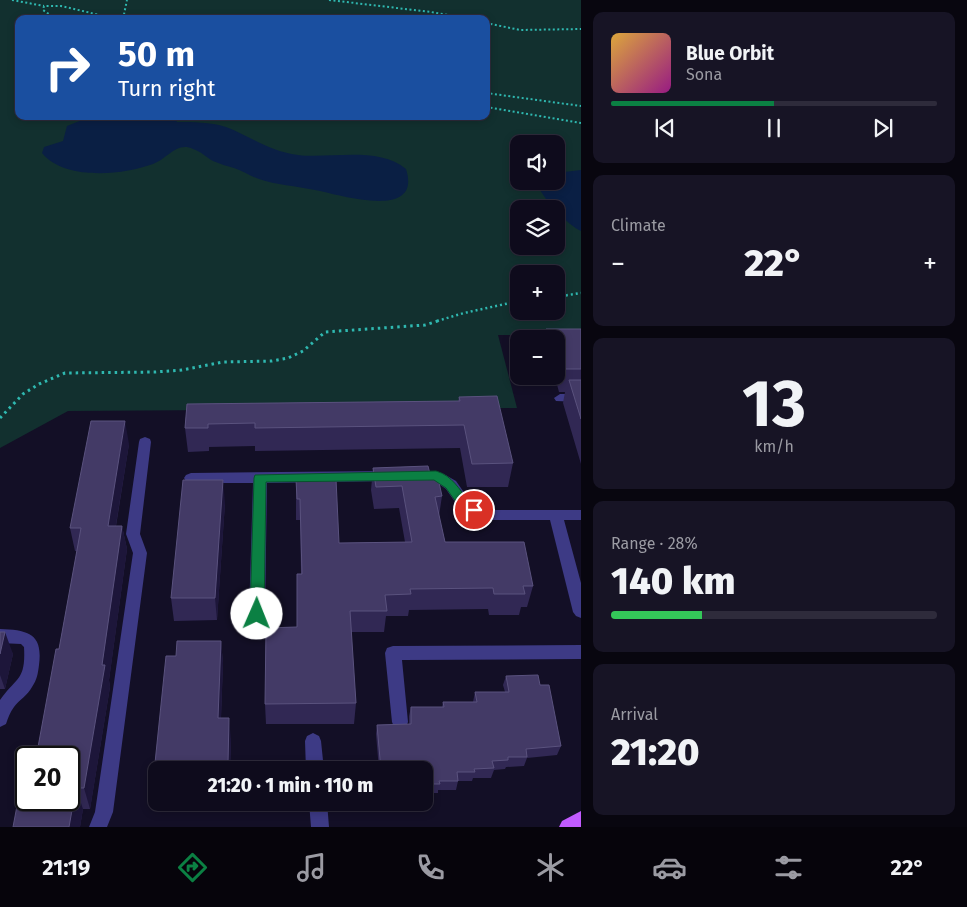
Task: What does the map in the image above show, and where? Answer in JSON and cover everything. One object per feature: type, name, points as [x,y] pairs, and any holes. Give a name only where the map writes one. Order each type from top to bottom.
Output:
[{"type":"main road","points":[[568,827],[581,820]]},
{"type":"street","points":[[560,398],[581,398]]},
{"type":"street","points":[[98,827],[104,812],[140,553],[133,534],[145,442]]},
{"type":"street","points":[[191,478],[436,476],[451,485],[466,505],[484,515],[581,516]]},
{"type":"street","points":[[257,614],[260,478]]},
{"type":"street","points":[[556,515],[581,612]]},
{"type":"street","points":[[0,636],[21,636],[30,642],[34,650],[28,681],[3,706],[0,719]]},
{"type":"street","points":[[400,722],[393,653],[581,652]]},
{"type":"street","points":[[313,741],[314,761]]},
{"type":"street","points":[[319,811],[320,827]]},
{"type":"path","points":[[12,0],[44,6],[61,6],[100,15]]},
{"type":"path","points":[[123,15],[127,0]]},
{"type":"path","points":[[329,0],[448,15]]},
{"type":"path","points":[[44,6],[44,10],[51,15]]},
{"type":"path","points":[[490,24],[520,30],[581,30]]},
{"type":"path","points":[[490,94],[581,106]]},
{"type":"path","points":[[490,108],[581,123]]},
{"type":"path","points":[[565,296],[581,293]]},
{"type":"path","points":[[0,418],[23,394],[65,372],[155,372],[182,370],[223,362],[272,361],[288,358],[303,351],[325,332],[425,325],[464,313],[510,304]]},
{"type":"green space","points":[[0,0],[581,0],[581,335],[565,335],[565,330],[510,330],[510,335],[498,335],[517,408],[68,411],[0,448]]},
{"type":"water","points":[[82,120],[176,120],[177,122],[220,125],[287,153],[311,156],[368,156],[395,162],[406,169],[408,185],[402,195],[390,200],[358,199],[256,178],[213,161],[198,151],[187,147],[177,149],[158,162],[141,168],[111,173],[79,172],[52,162],[42,153],[44,147],[63,141],[67,126]]},
{"type":"water","points":[[581,170],[581,231],[565,219],[565,200],[548,200],[540,190],[565,190],[565,172]]},
{"type":"building","points":[[581,329],[581,369],[565,369],[565,330],[546,330]]},
{"type":"building","points":[[569,380],[581,380],[581,419]]},
{"type":"building","points":[[497,396],[513,463],[472,464],[464,425],[255,428],[255,423],[208,424],[208,428],[185,428],[187,404],[460,401],[459,397]]},
{"type":"building","points":[[91,421],[125,421],[108,526],[122,526],[102,665],[105,665],[84,788],[80,788],[80,746],[38,746],[56,649],[59,649],[81,528],[70,528]]},
{"type":"building","points":[[428,466],[431,478],[438,478],[442,496],[435,497],[445,542],[524,542],[533,586],[523,586],[525,594],[494,594],[493,588],[410,589],[411,594],[385,595],[387,611],[350,611],[356,703],[265,704],[266,628],[297,627],[297,574],[302,574],[300,499],[297,499],[296,479],[336,479],[339,543],[412,542],[402,486],[376,487],[373,468]]},
{"type":"building","points":[[183,480],[223,480],[215,598],[171,598]]},
{"type":"building","points":[[0,632],[5,632],[0,654]]},
{"type":"building","points":[[177,641],[221,641],[218,718],[229,718],[228,761],[155,761],[166,656],[176,656]]},
{"type":"building","points":[[538,675],[540,685],[549,685],[561,746],[526,749],[527,757],[508,757],[508,760],[492,761],[494,768],[474,769],[475,772],[457,772],[458,781],[439,781],[440,784],[433,784],[433,761],[380,761],[377,725],[411,724],[411,707],[444,707],[443,702],[477,702],[475,692],[509,692],[506,676]]},
{"type":"building","points":[[16,811],[72,811],[69,827],[13,827]]},
{"type":"route","points":[[257,614],[260,478],[436,476],[451,485],[466,505],[474,510]]}]
